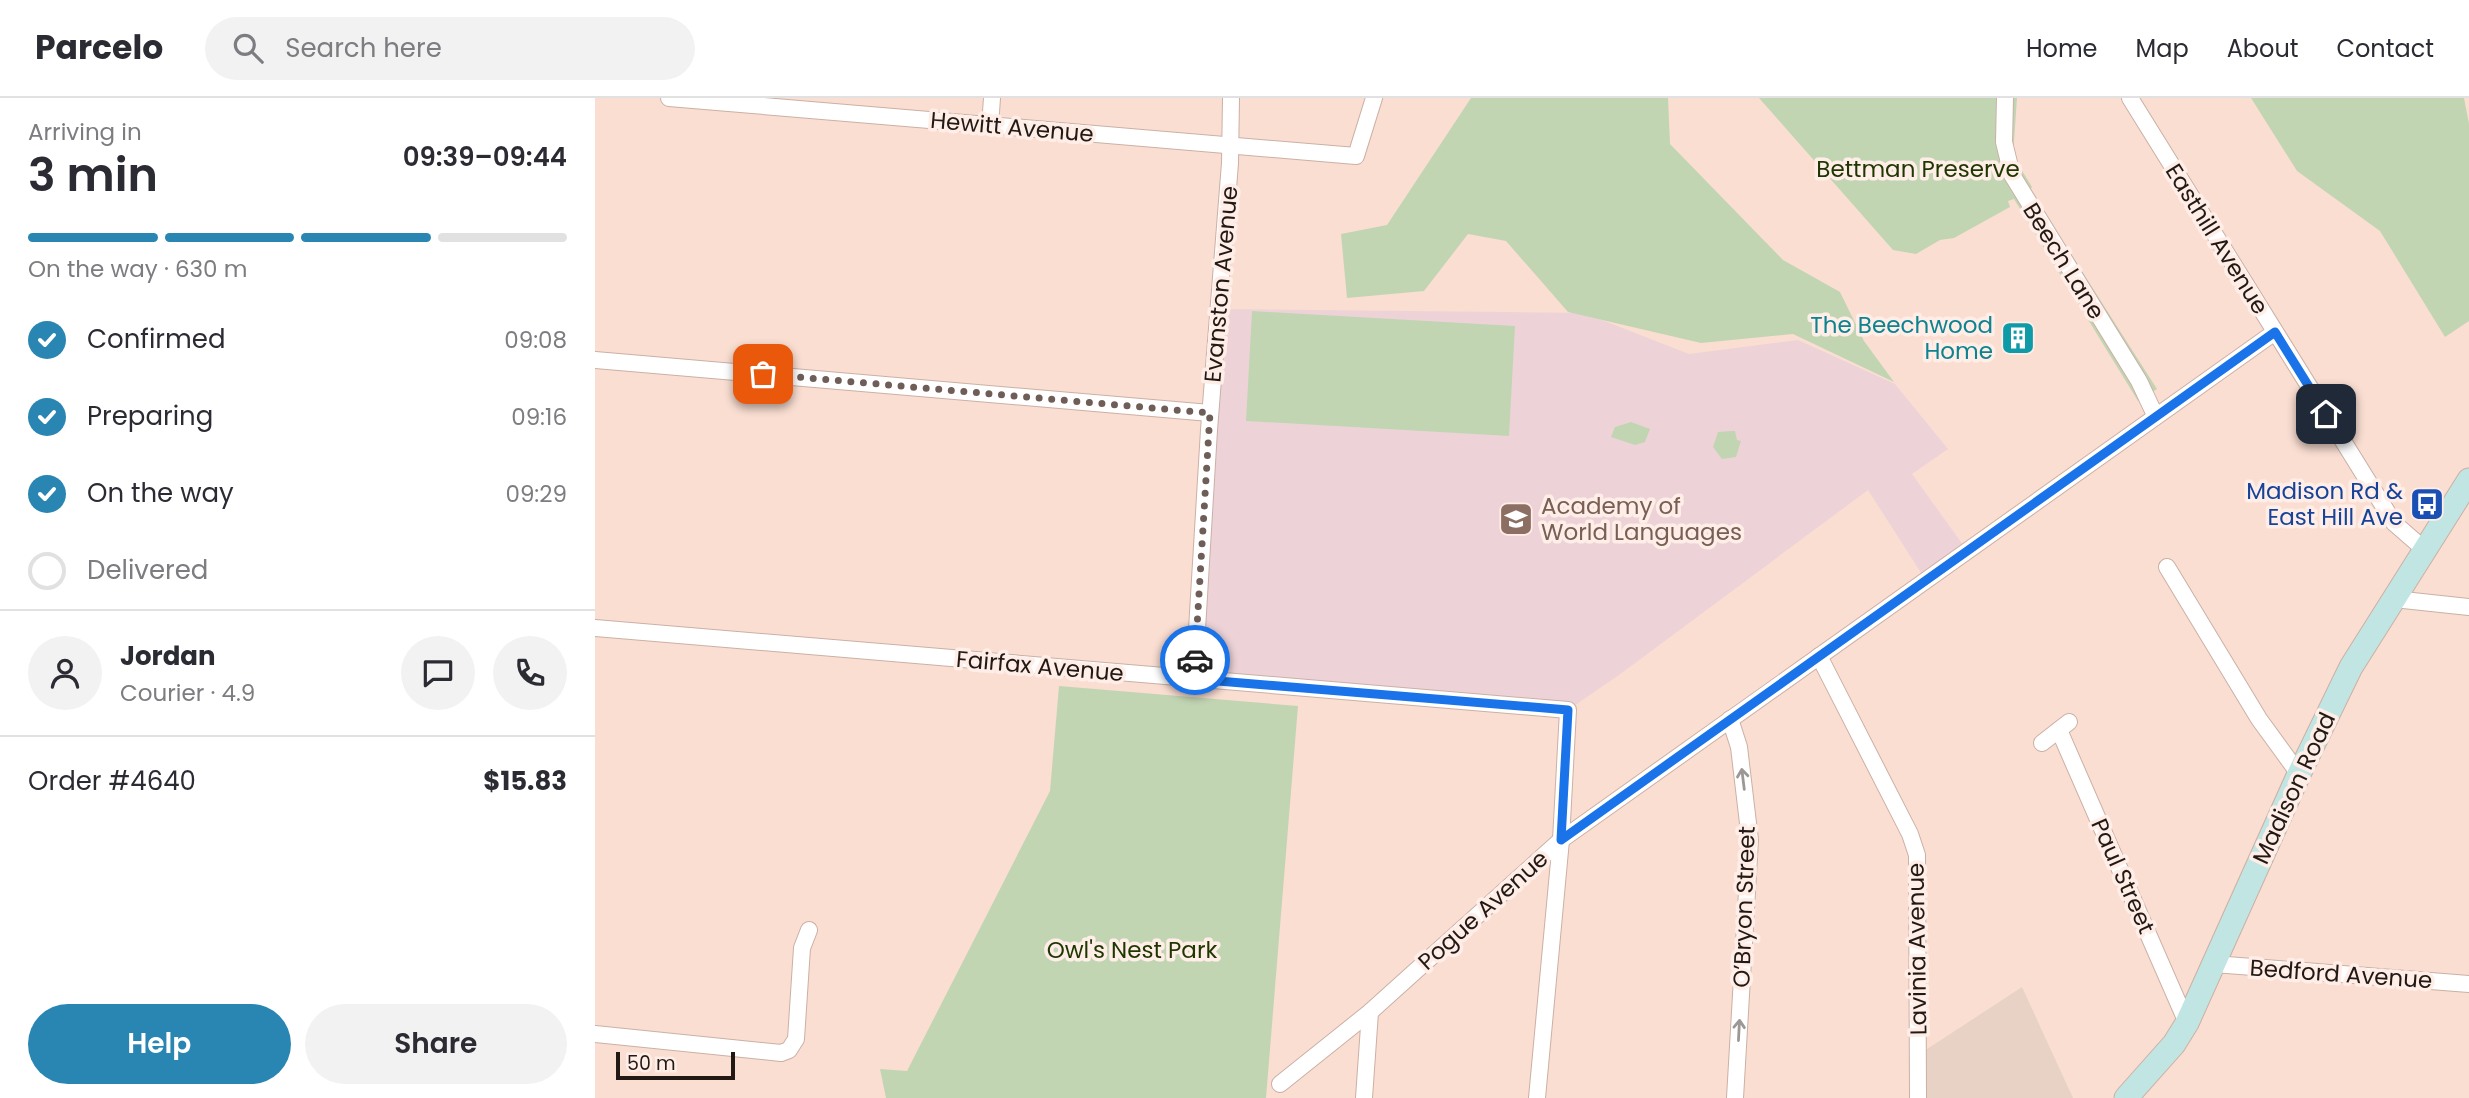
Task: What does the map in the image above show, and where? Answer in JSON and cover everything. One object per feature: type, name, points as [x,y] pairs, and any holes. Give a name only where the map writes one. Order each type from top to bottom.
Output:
[{"type":"main road","name":"Madison Road","points":[[2126,1098],[2174,1044],[2186,1023],[2299,774],[2351,667],[2469,480]]},
{"type":"street","name":"Hewitt Avenue","points":[[669,98],[748,101],[990,126],[1356,156],[1374,98]]},
{"type":"street","points":[[990,126],[992,98]]},
{"type":"street","name":"Evanston Avenue","points":[[1194,679],[1210,413],[1230,163],[1231,98]]},
{"type":"street","name":"Beech Lane","points":[[2005,98],[2004,142],[2012,175],[2139,381],[2155,415]]},
{"type":"street","name":"Easthill Avenue","points":[[2130,98],[2394,523],[2425,550]]},
{"type":"street","name":"Pogue Avenue","points":[[1280,1084],[1370,1012],[1561,840],[2275,332]]},
{"type":"street","points":[[595,360],[1210,413]]},
{"type":"street","points":[[2167,567],[2259,719],[2299,774]]},
{"type":"street","points":[[2394,599],[2469,607]]},
{"type":"street","name":"Fairfax Avenue","points":[[595,628],[1568,710],[1561,840]]},
{"type":"street","name":"Lavinia Avenue","points":[[1819,656],[1910,834],[1917,855],[1918,1098]]},
{"type":"street","name":"O’Bryon Street","points":[[1730,719],[1739,747],[1750,840],[1735,1098]]},
{"type":"street","name":"Paul Street","points":[[2042,743],[2064,726],[2186,1023]]},
{"type":"street","points":[[1537,1098],[1561,840]]},
{"type":"street","points":[[595,1034],[781,1053],[789,1050],[796,1039],[802,948],[809,930]]},
{"type":"street","name":"Bedford Avenue","points":[[2214,964],[2469,984]]},
{"type":"street","points":[[1364,1098],[1370,1012]]},
{"type":"shaded area","name":"Academy of World Languages","points":[[1218,309],[1584,313],[1689,354],[1798,340],[1895,384],[1948,449],[1912,474],[1966,549],[1925,579],[1868,490],[1568,710],[1194,679]]},
{"type":"shaded area","points":[[2022,987],[2073,1098],[1918,1098],[1918,1055]]},
{"type":"green space","points":[[1471,98],[1668,98],[1670,144],[1783,260],[1840,292],[1864,341],[1894,382],[1793,334],[1701,343],[1568,312],[1506,241],[1468,234],[1424,291],[1347,298],[1341,234],[1387,225]]},
{"type":"green space","name":"Bettman Preserve","points":[[1759,98],[2017,98],[2013,156],[2032,187],[2030,190],[2157,389],[2138,401],[2014,199],[2008,201],[2010,207],[1954,238],[1940,240],[1916,254],[1893,250]]},
{"type":"green space","points":[[2251,98],[2464,98],[2469,124],[2469,321],[2445,337],[2380,231],[2297,171]]},
{"type":"green space","points":[[1252,311],[1515,326],[1509,436],[1246,421]]},
{"type":"green space","points":[[1631,422],[1650,429],[1645,442],[1635,445],[1611,437],[1615,427]]},
{"type":"green space","points":[[1735,431],[1737,440],[1741,441],[1736,457],[1722,459],[1713,447],[1718,432]]},
{"type":"green space","name":"Owl's Nest Park","points":[[1059,686],[1298,706],[1266,1098],[886,1098],[880,1069],[907,1071],[1050,791]]},
{"type":"way so far","points":[[763,374],[1210,413],[1195,660]]},
{"type":"place","name":"The Beechwood Home","points":[[2018,338]]},
{"type":"place","name":"Madison Rd & East Hill Ave","points":[[2427,504]]},
{"type":"place","name":"Academy of World Languages","points":[[1516,519]]},
{"type":"route","points":[[1195,660],[1194,679],[1568,710],[1561,840],[2275,332],[2326,414]]}]
